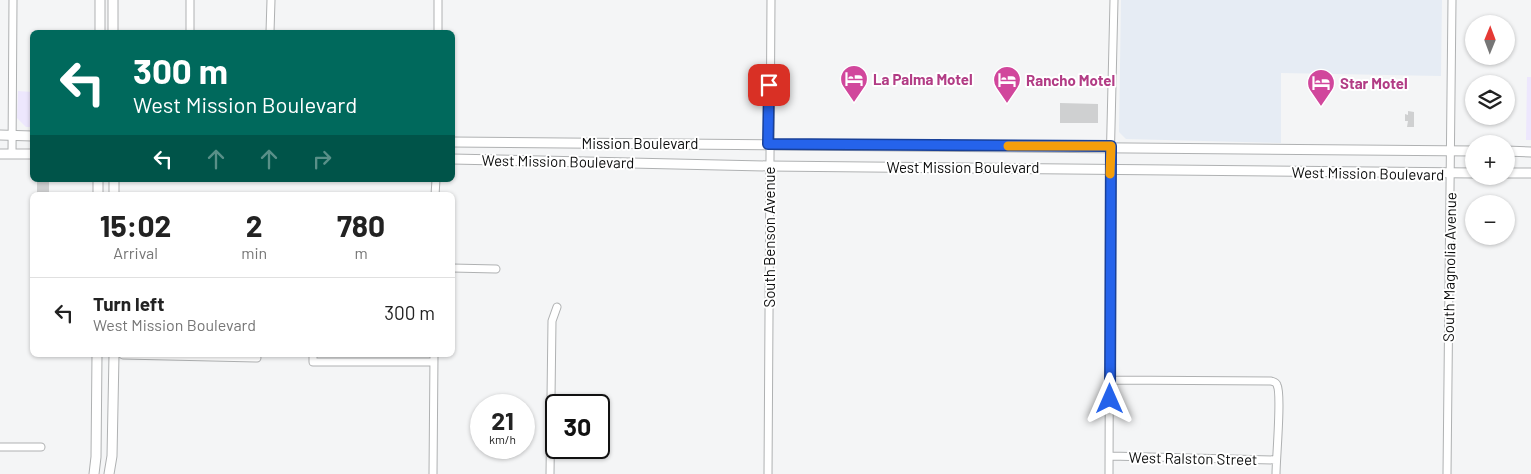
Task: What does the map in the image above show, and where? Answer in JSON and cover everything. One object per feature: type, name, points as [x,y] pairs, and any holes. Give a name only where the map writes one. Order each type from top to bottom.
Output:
[{"type":"main road","points":[[100,0],[100,30]]},
{"type":"main road","points":[[113,0],[113,30]]},
{"type":"main road","points":[[0,136],[30,136]]},
{"type":"main road","name":"Mission Boulevard","points":[[455,142],[768,144]]},
{"type":"main road","name":"West Mission Boulevard","points":[[768,144],[1465,151]]},
{"type":"main road","points":[[1515,152],[1531,152]]},
{"type":"main road","points":[[0,154],[30,154]]},
{"type":"main road","name":"West Mission Boulevard","points":[[455,159],[768,166],[1465,174]]},
{"type":"main road","points":[[1515,173],[1531,173]]},
{"type":"main road","points":[[94,474],[97,357]]},
{"type":"main road","points":[[109,474],[112,456],[114,357]]},
{"type":"street","points":[[12,154],[13,0]]},
{"type":"street","points":[[190,0],[190,30]]},
{"type":"street","points":[[270,30],[271,0]]},
{"type":"street","points":[[438,0],[438,30]]},
{"type":"street","name":"South Benson Avenue","points":[[768,474],[770,0]]},
{"type":"street","points":[[1109,474],[1110,169],[1114,0]]},
{"type":"street","name":"South Magnolia Avenue","points":[[1447,474],[1452,0]]},
{"type":"street","points":[[455,268],[496,269]]},
{"type":"street","points":[[550,474],[552,321],[557,307]]},
{"type":"street","points":[[212,357],[257,358]]},
{"type":"street","points":[[313,358],[434,358],[433,474]]},
{"type":"street","points":[[1110,380],[1271,381],[1278,387],[1279,414],[1276,474]]},
{"type":"street","points":[[0,447],[41,447]]},
{"type":"street","name":"West Ralston Street","points":[[1110,456],[1276,460]]},
{"type":"shaded area","points":[[1121,0],[1442,0],[1441,76],[1281,73],[1281,143],[1126,139],[1119,132]]},
{"type":"shaded area","points":[[1527,77],[1531,77],[1531,140],[1526,140]]},
{"type":"shaded area","points":[[18,91],[30,92],[30,127],[26,127],[17,118]]},
{"type":"building","points":[[1060,103],[1098,104],[1098,123],[1060,123]]},
{"type":"building","points":[[1408,111],[1414,112],[1414,127],[1407,127],[1408,121],[1405,121],[1405,114],[1408,115]]},
{"type":"building","points":[[37,182],[49,182],[49,192],[37,192]]},
{"type":"slow traffic","points":[[1008,146],[1111,146],[1110,174]]},
{"type":"place","name":"La Palma Motel","points":[[854,103]]},
{"type":"place","name":"Rancho Motel","points":[[1007,104]]},
{"type":"place","name":"Star Motel","points":[[1321,107]]},
{"type":"route","points":[[769,85],[768,144],[1111,146],[1110,399]]}]
